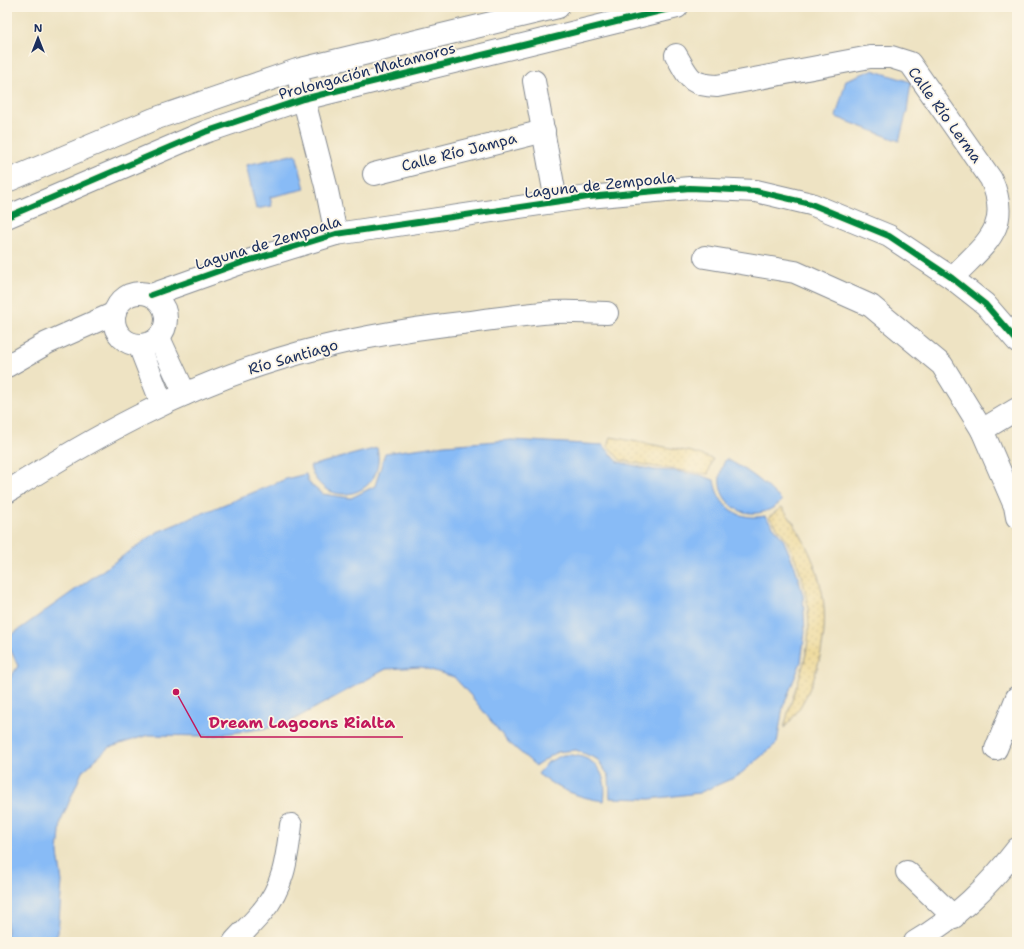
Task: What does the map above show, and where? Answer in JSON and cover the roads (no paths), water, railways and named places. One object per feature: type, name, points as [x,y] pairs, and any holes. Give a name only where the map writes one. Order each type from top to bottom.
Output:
[{"type":"street","points":[[7,181],[154,119],[297,70],[558,7]]},
{"type":"street","name":"Prolongación Matamoros","points":[[7,217],[205,132],[303,99],[677,7]]},
{"type":"street","name":"Calle Río Lerma","points":[[676,55],[690,78],[701,86],[717,86],[870,57],[891,57],[910,63],[991,179],[996,192],[1000,212],[998,225],[993,234],[952,278]]},
{"type":"street","points":[[297,70],[303,99],[326,186],[336,234]]},
{"type":"street","points":[[534,81],[556,201]]},
{"type":"street","name":"Calle Río Jampa","points":[[374,174],[544,131]]},
{"type":"street","name":"Laguna de Zempoala","points":[[151,295],[241,263],[336,234],[556,201],[690,188],[756,191],[811,204],[889,236],[952,278],[985,304],[1017,341]]},
{"type":"street","points":[[705,257],[795,272],[871,306],[942,365],[982,430],[1015,506],[1017,517]]},
{"type":"street","points":[[142,293],[151,295],[161,303],[166,314],[164,331],[149,341],[130,343],[117,331],[114,322],[118,305],[125,298],[133,294],[142,293]]},
{"type":"street","name":"Río Santiago","points":[[7,492],[93,440],[162,404],[279,359],[341,343],[408,330],[557,312],[607,313]]},
{"type":"street","points":[[7,366],[47,343],[115,313]]},
{"type":"street","points":[[149,341],[185,394]]},
{"type":"street","points":[[149,341],[162,404]]},
{"type":"street","points":[[982,430],[1017,409]]},
{"type":"street","points":[[996,749],[1017,698]]},
{"type":"street","points":[[234,942],[263,912],[279,886],[287,856],[291,825]]},
{"type":"street","points":[[915,942],[954,917],[998,874],[1017,850]]},
{"type":"street","points":[[907,872],[954,917]]},
{"type":"water","points":[[872,70],[911,82],[907,111],[899,141],[836,117],[846,80]]},
{"type":"water","points":[[296,154],[305,189],[270,197],[272,206],[256,209],[246,165]]},
{"type":"water","points":[[511,440],[603,445],[618,462],[654,470],[675,471],[700,475],[714,480],[716,490],[720,498],[731,510],[746,516],[765,516],[783,539],[795,567],[803,595],[805,632],[801,662],[783,707],[777,743],[738,776],[699,793],[650,799],[610,798],[609,776],[597,759],[576,750],[557,752],[536,766],[506,740],[454,677],[421,667],[386,669],[282,726],[210,736],[148,735],[108,748],[82,772],[61,821],[58,853],[62,882],[58,933],[53,942],[7,942],[7,683],[18,666],[7,642],[7,638],[157,532],[286,479],[306,474],[308,482],[322,494],[351,498],[375,486],[385,453],[445,445]]},
{"type":"water","points":[[377,448],[378,465],[373,478],[364,488],[352,493],[340,494],[328,490],[317,481],[310,466]]},
{"type":"water","points":[[726,459],[756,477],[782,501],[769,510],[756,513],[744,512],[733,507],[725,498],[720,487],[720,474]]},
{"type":"water","points":[[563,755],[583,757],[597,766],[604,781],[604,801],[586,798],[569,792],[538,774],[548,762]]},
{"type":"place","name":"Dream Lagoons Rialta","points":[[176,692]]}]
